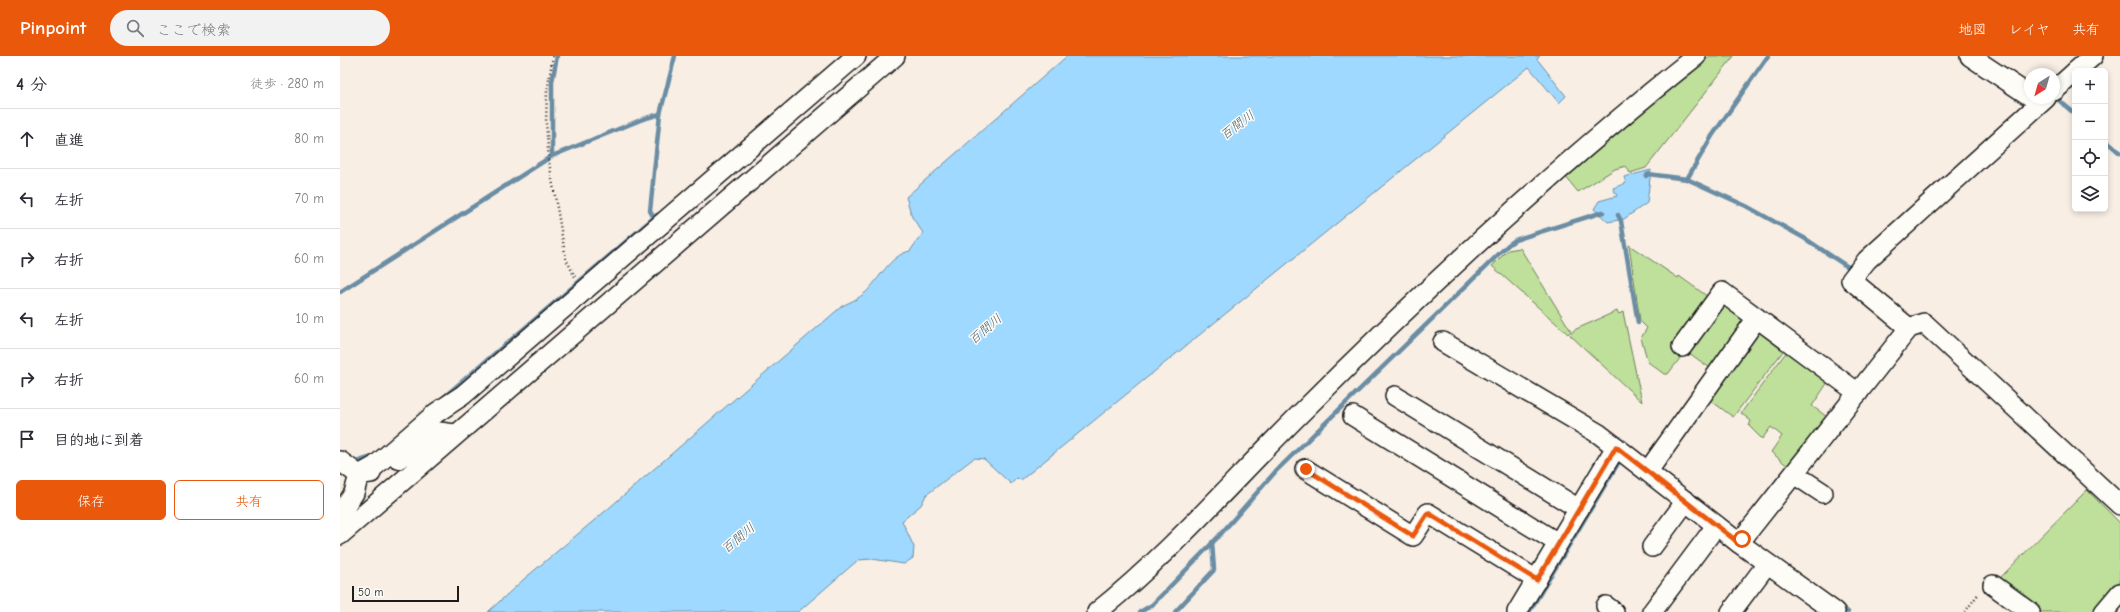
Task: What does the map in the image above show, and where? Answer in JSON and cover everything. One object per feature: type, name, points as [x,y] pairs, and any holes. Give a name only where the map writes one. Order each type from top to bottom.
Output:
[{"type":"street","points":[[347,467],[375,466],[436,413],[462,395],[856,56]]},
{"type":"street","points":[[340,535],[895,56]]},
{"type":"street","points":[[1097,612],[1154,562],[1304,410],[1472,247],[1556,171],[1696,56]]},
{"type":"street","points":[[1970,56],[2024,89]]},
{"type":"street","points":[[2080,68],[2093,56]]},
{"type":"street","points":[[2060,83],[2072,75]]},
{"type":"street","points":[[1914,327],[1851,280],[1867,260],[2033,104]]},
{"type":"street","points":[[1682,347],[1722,292],[1858,393]]},
{"type":"street","points":[[1650,468],[1757,318]]},
{"type":"street","points":[[1742,540],[1858,393],[1914,327],[1924,323],[2120,505]]},
{"type":"street","points":[[1443,342],[1600,434],[1616,447],[1650,468],[1716,526],[1742,540],[1767,564],[1835,612]]},
{"type":"street","points":[[1395,396],[1579,508]]},
{"type":"street","points":[[1353,416],[1558,544]]},
{"type":"street","points":[[347,467],[378,472],[439,432],[456,434]]},
{"type":"street","points":[[1517,612],[1616,447]]},
{"type":"street","points":[[340,515],[354,493],[347,467]]},
{"type":"street","points":[[1306,469],[1413,536],[1428,513],[1537,580]]},
{"type":"street","points":[[1794,474],[1823,493]]},
{"type":"street","points":[[1652,547],[1686,501]]},
{"type":"street","points":[[1652,612],[1716,526]]},
{"type":"street","points":[[1731,612],[1767,564]]},
{"type":"street","points":[[1992,585],[2030,612]]},
{"type":"street","points":[[2104,612],[2120,593]]},
{"type":"path","points":[[553,56],[547,91],[546,122],[548,156],[566,259],[577,279]]},
{"type":"path","points":[[1965,612],[1986,585],[1992,585]]},
{"type":"green space","points":[[1710,56],[1734,56],[1646,168],[1630,173],[1626,166],[1615,169],[1578,192],[1565,176]]},
{"type":"green space","points":[[1629,245],[1678,278],[1679,276],[1711,299],[1684,353],[1668,374],[1664,374],[1648,362],[1641,338],[1647,328],[1640,321]]},
{"type":"green space","points":[[1520,248],[1571,331],[1568,334],[1492,266],[1508,250]]},
{"type":"green space","points":[[1720,301],[1749,319],[1714,371],[1685,350]]},
{"type":"green space","points":[[1617,311],[1619,314],[1623,312],[1642,402],[1570,335],[1574,330]]},
{"type":"green space","points":[[1756,327],[1787,346],[1733,417],[1706,397]]},
{"type":"green space","points":[[1790,347],[1830,379],[1812,406],[1830,419],[1790,468],[1771,452],[1782,436],[1771,427],[1762,439],[1749,426],[1751,421],[1741,413]]},
{"type":"green space","points":[[2087,490],[2120,523],[2120,587],[2100,612],[2034,612],[1996,582]]},
{"type":"water","name":"百間川","points":[[1067,56],[1540,56],[1537,59],[1566,96],[1559,103],[1529,67],[1021,480],[1017,478],[1011,484],[984,459],[974,458],[926,495],[921,505],[902,521],[914,547],[913,558],[904,564],[872,559],[858,560],[798,612],[488,612],[524,579],[609,508],[842,306],[857,299],[865,293],[896,257],[910,251],[923,233],[912,217],[906,197]]},
{"type":"water","points":[[1651,170],[1647,203],[1624,219],[1608,222],[1594,209],[1599,201],[1617,196],[1613,188],[1626,183],[1624,177]]},
{"type":"waterway","points":[[552,156],[552,82],[557,56]]},
{"type":"waterway","points":[[654,218],[650,211],[660,114],[675,56]]},
{"type":"waterway","points":[[1687,179],[1712,136],[1768,56]]},
{"type":"waterway","points":[[2060,101],[2072,111]]},
{"type":"waterway","points":[[340,292],[552,156],[643,119],[660,114]]},
{"type":"waterway","points":[[2108,143],[2120,153]]},
{"type":"waterway","points":[[1646,176],[1648,174],[1687,179],[1746,206],[1804,238],[1854,271]]},
{"type":"waterway","points":[[1140,612],[1152,605],[1218,537],[1276,471],[1508,245],[1515,240],[1603,212]]},
{"type":"waterway","points":[[444,397],[657,215]]},
{"type":"waterway","points":[[1618,215],[1621,221],[1638,323]]},
{"type":"waterway","points":[[353,463],[372,457]]},
{"type":"waterway","points":[[1529,612],[1620,460]]},
{"type":"waterway","points":[[1175,612],[1214,570],[1212,542]]},
{"type":"waterway","points":[[1840,606],[1848,612]]},
{"type":"route","points":[[1306,469],[1413,536],[1428,513],[1537,580],[1616,447],[1739,543],[1742,539]]}]
